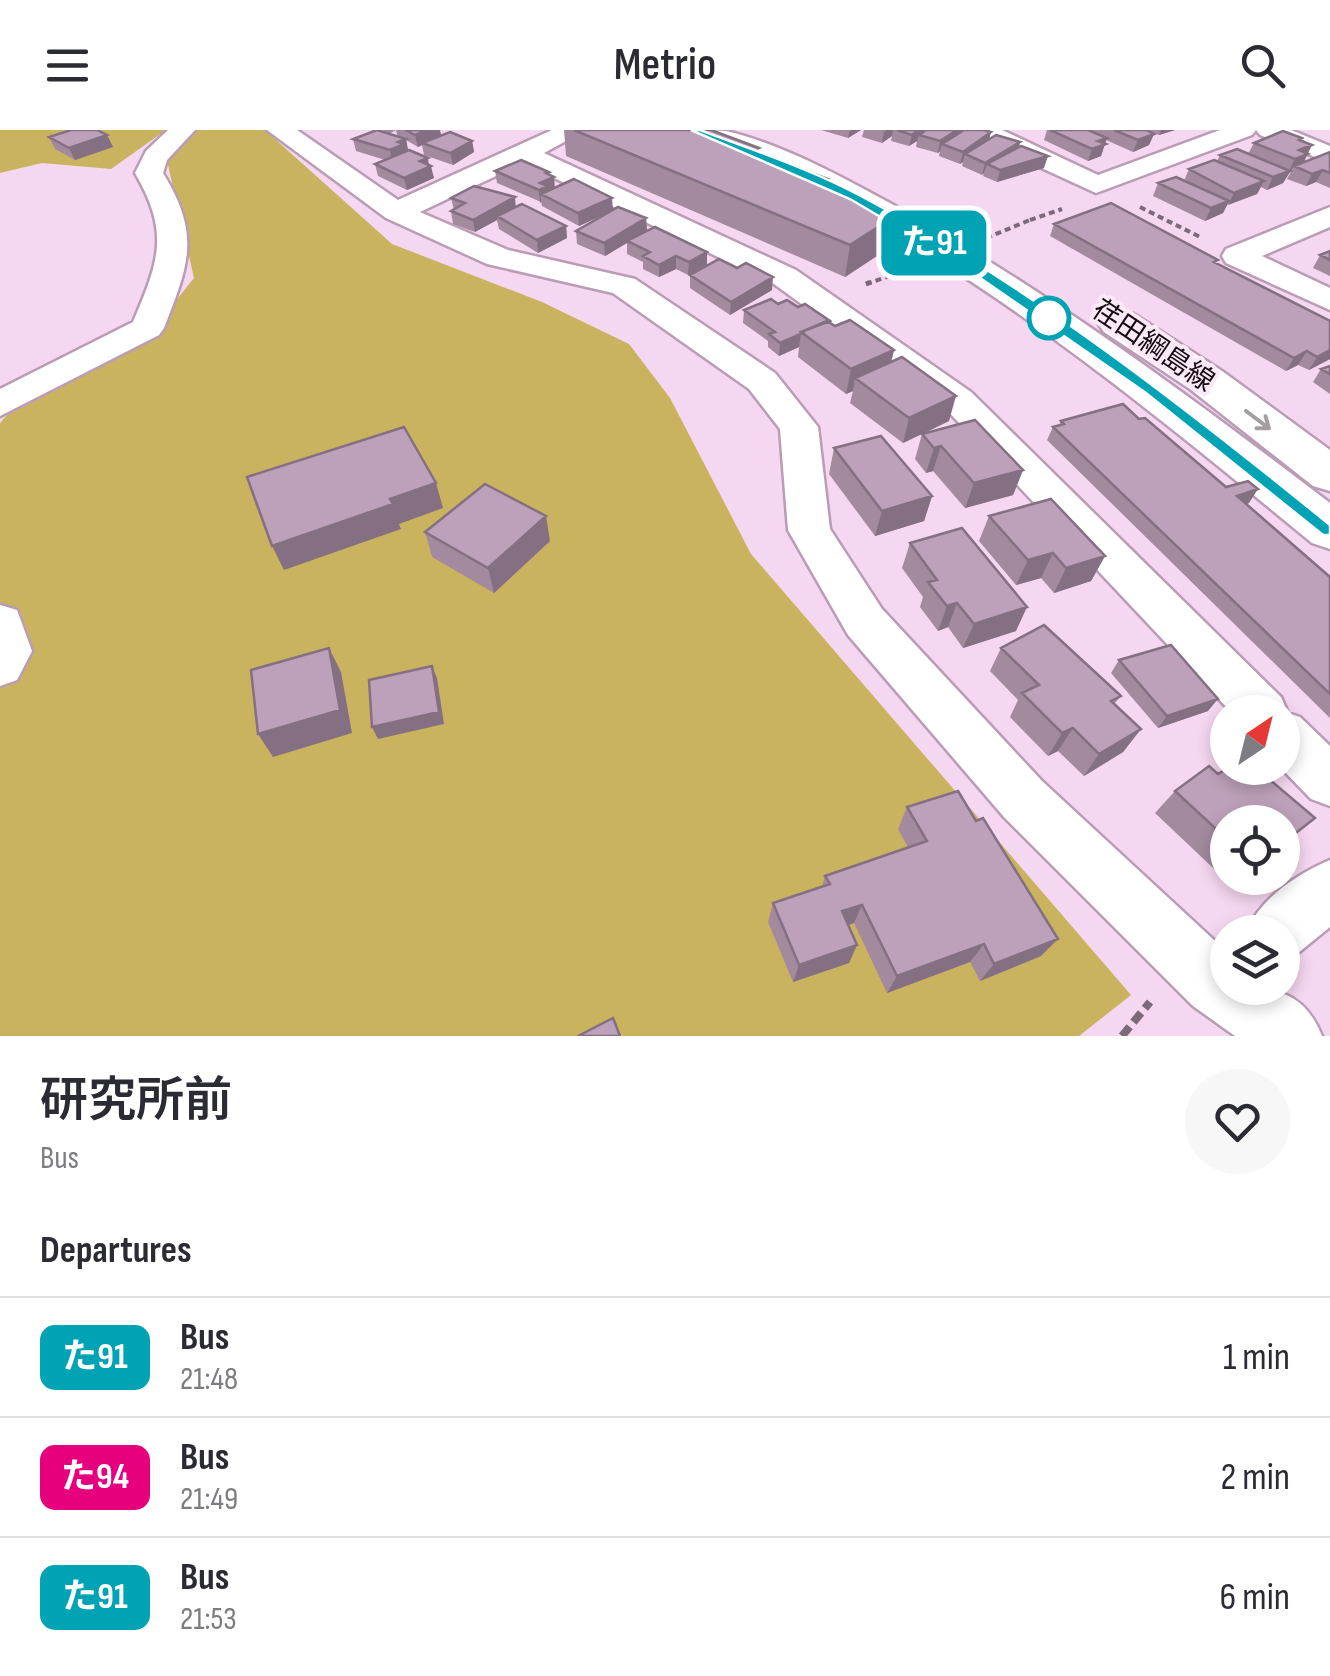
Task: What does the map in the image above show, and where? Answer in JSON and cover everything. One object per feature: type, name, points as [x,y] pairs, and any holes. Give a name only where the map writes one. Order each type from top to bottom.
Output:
[{"type":"main road","name":"荏田綱島線","points":[[696,130],[854,197],[965,262],[1152,389],[1330,530]]},
{"type":"main road","name":"荏田綱島線","points":[[750,130],[876,182],[1002,249],[1206,380],[1330,474]]},
{"type":"street","points":[[0,404],[77,361],[148,328],[174,264],[175,220],[170,204],[149,173],[155,157],[182,130]]},
{"type":"street","points":[[280,130],[396,212],[498,257],[624,286],[762,381],[798,427],[809,530],[865,622],[1023,799],[1210,968]]},
{"type":"street","points":[[396,212],[573,130]]},
{"type":"street","points":[[979,130],[1021,146],[1096,185],[1243,130]]},
{"type":"street","points":[[1269,130],[1322,145]]},
{"type":"street","points":[[523,153],[785,277],[958,400],[1246,695]]},
{"type":"street","points":[[1237,256],[1330,216]]},
{"type":"street","points":[[1237,256],[1330,300]]},
{"type":"street","points":[[0,623],[8,651],[0,666]]},
{"type":"street","points":[[1300,751],[1330,782]]},
{"type":"street","points":[[1299,915],[1330,889]]},
{"type":"street","points":[[1253,1005],[1290,1036]]},
{"type":"path","points":[[1096,185],[1237,256]]},
{"type":"path","points":[[903,272],[1030,220]]},
{"type":"shaded area","points":[[0,130],[166,130],[111,169],[42,163],[0,173]]},
{"type":"shaded area","points":[[187,130],[265,130],[392,244],[542,302],[629,344],[670,398],[751,554],[1131,995],[1079,1036],[0,1036],[0,423],[7,415],[138,348],[194,278],[165,152]]},
{"type":"building","points":[[71,130],[97,130],[107,135],[69,148],[49,137]]},
{"type":"building","points":[[377,130],[406,139],[398,142],[404,144],[390,150],[353,139]]},
{"type":"building","points":[[574,130],[711,130],[759,148],[749,153],[809,177],[815,174],[828,179],[820,184],[898,214],[850,245]]},
{"type":"building","points":[[926,130],[957,130],[940,141],[919,135]]},
{"type":"building","points":[[964,130],[991,132],[963,152],[942,144]]},
{"type":"building","points":[[1050,130],[1088,130],[1107,138],[1098,141],[1106,144],[1092,149]]},
{"type":"building","points":[[1114,130],[1146,130],[1154,134],[1138,140]]},
{"type":"building","points":[[1283,131],[1312,145],[1299,150],[1308,154],[1295,159],[1254,143]]},
{"type":"building","points":[[450,132],[472,141],[450,153],[422,143]]},
{"type":"building","points":[[996,135],[1020,142],[985,163],[965,154]]},
{"type":"building","points":[[1021,146],[1048,156],[1000,170],[987,164]]},
{"type":"building","points":[[1237,149],[1290,171],[1273,177],[1220,155]]},
{"type":"building","points":[[409,150],[428,158],[420,161],[431,166],[404,178],[375,164]]},
{"type":"building","points":[[1330,152],[1330,173],[1323,170],[1312,174],[1294,166]]},
{"type":"building","points":[[521,160],[554,177],[540,183],[547,186],[539,190],[495,171]]},
{"type":"building","points":[[1214,160],[1264,181],[1234,193],[1189,169]]},
{"type":"building","points":[[1176,177],[1229,201],[1211,208],[1158,183]]},
{"type":"building","points":[[574,179],[612,198],[578,213],[541,194]]},
{"type":"building","points":[[474,186],[515,197],[473,220],[451,211],[465,203],[451,198]]},
{"type":"building","points":[[1111,203],[1218,260],[1214,262],[1330,321],[1330,350],[1317,357],[1307,351],[1294,358],[1054,224]]},
{"type":"building","points":[[522,204],[566,226],[537,240],[497,216]]},
{"type":"building","points":[[618,207],[646,218],[604,243],[576,231]]},
{"type":"building","points":[[655,227],[707,252],[689,262],[676,256],[659,265],[643,256],[650,252],[627,241]]},
{"type":"building","points":[[719,259],[737,268],[746,263],[773,277],[731,302],[690,275]]},
{"type":"building","points":[[771,299],[778,304],[787,300],[798,307],[805,304],[830,321],[780,343],[769,334],[775,332],[744,310]]},
{"type":"building","points":[[850,320],[894,350],[851,369],[801,332],[827,321],[835,326]]},
{"type":"building","points":[[902,357],[956,396],[909,418],[855,378]]},
{"type":"building","points":[[1123,404],[1226,487],[1248,481],[1258,489],[1237,496],[1330,577],[1330,694],[1053,427],[1064,424],[1061,421]]},
{"type":"building","points":[[975,420],[1023,470],[974,483],[941,446],[934,448],[922,434]]},
{"type":"building","points":[[404,427],[436,483],[390,499],[393,504],[272,546],[247,477]]},
{"type":"building","points":[[881,436],[932,496],[882,511],[834,448]]},
{"type":"building","points":[[485,484],[546,516],[488,568],[425,532]]},
{"type":"building","points":[[1051,499],[1105,556],[1066,568],[1053,553],[1028,560],[989,516]]},
{"type":"building","points":[[962,528],[1027,607],[974,624],[957,603],[947,606],[928,582],[937,580],[910,543]]},
{"type":"building","points":[[1044,625],[1121,696],[1111,701],[1141,729],[1099,754],[1073,728],[1062,733],[1022,693],[1039,685],[1001,648]]},
{"type":"building","points":[[1171,645],[1215,695],[1210,695],[1210,702],[1167,716],[1119,660]]},
{"type":"building","points":[[329,648],[340,710],[258,734],[251,670]]},
{"type":"building","points":[[432,666],[439,712],[372,727],[369,680]]},
{"type":"building","points":[[1209,766],[1210,785],[1276,785],[1300,805],[1210,805],[1210,823],[1175,791]]},
{"type":"building","points":[[958,791],[976,821],[983,818],[1058,939],[994,964],[984,944],[897,976],[862,905],[842,911],[857,945],[799,965],[773,903],[830,884],[825,876],[927,841],[907,807]]},
{"type":"building","points":[[1300,805],[1315,818],[1300,830]]},
{"type":"building","points":[[613,1018],[620,1036],[578,1036]]},
{"type":"bus line","name":"た91","points":[[696,130],[854,197],[965,262],[1152,389],[1330,530]]}]
